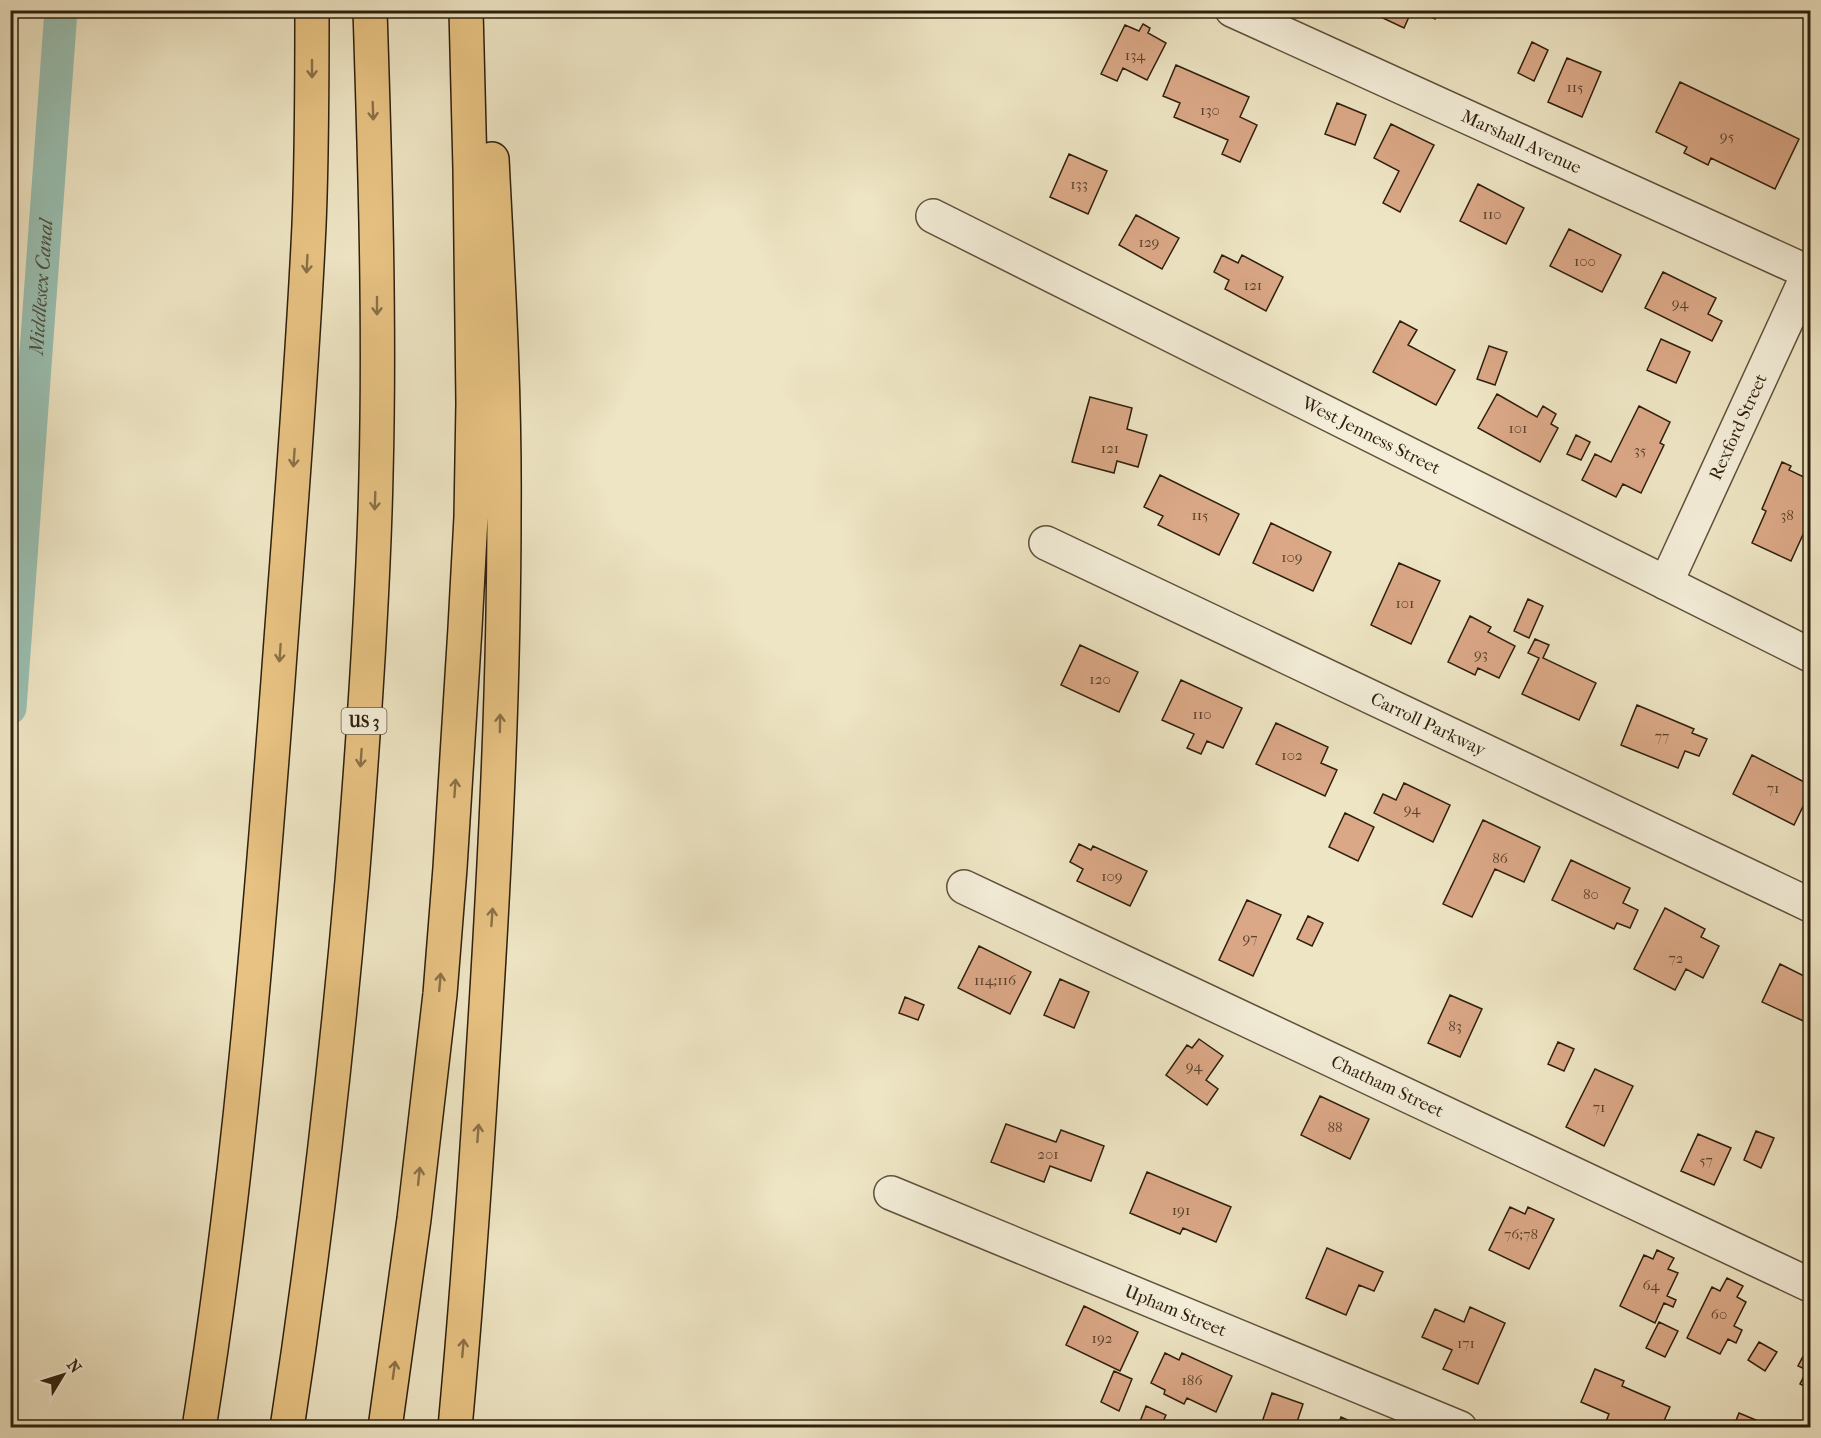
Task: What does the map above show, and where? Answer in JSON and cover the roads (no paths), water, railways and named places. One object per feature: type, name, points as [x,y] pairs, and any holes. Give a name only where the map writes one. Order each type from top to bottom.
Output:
[{"type":"highway","points":[[199,1428],[238,1136],[268,812],[303,338],[309,221],[312,10]]},
{"type":"highway","name":"US 3","points":[[287,1428],[309,1282],[323,1167],[346,948],[366,695],[376,474],[377,357],[370,10]]},
{"type":"highway","points":[[385,1428],[414,1218],[440,994],[450,868],[471,517],[473,403],[466,10]]},
{"type":"highway","points":[[455,1428],[464,1338],[481,1094],[500,746],[504,509],[502,403],[497,258],[482,10]]},
{"type":"street","name":"Marshall Avenue","points":[[1232,10],[1810,272]]},
{"type":"street","name":"West Jenness Street","points":[[933,216],[1810,655]]},
{"type":"street","name":"Rexford Street","points":[[1666,583],[1810,272]]},
{"type":"street","name":"Carroll Parkway","points":[[1046,543],[1810,905]]},
{"type":"street","name":"Chatham Street","points":[[964,887],[1810,1285]]},
{"type":"street","name":"Upham Street","points":[[891,1193],[1460,1428]]},
{"type":"waterway","name":"Middlesex Canal","points":[[10,708],[61,10]]}]
